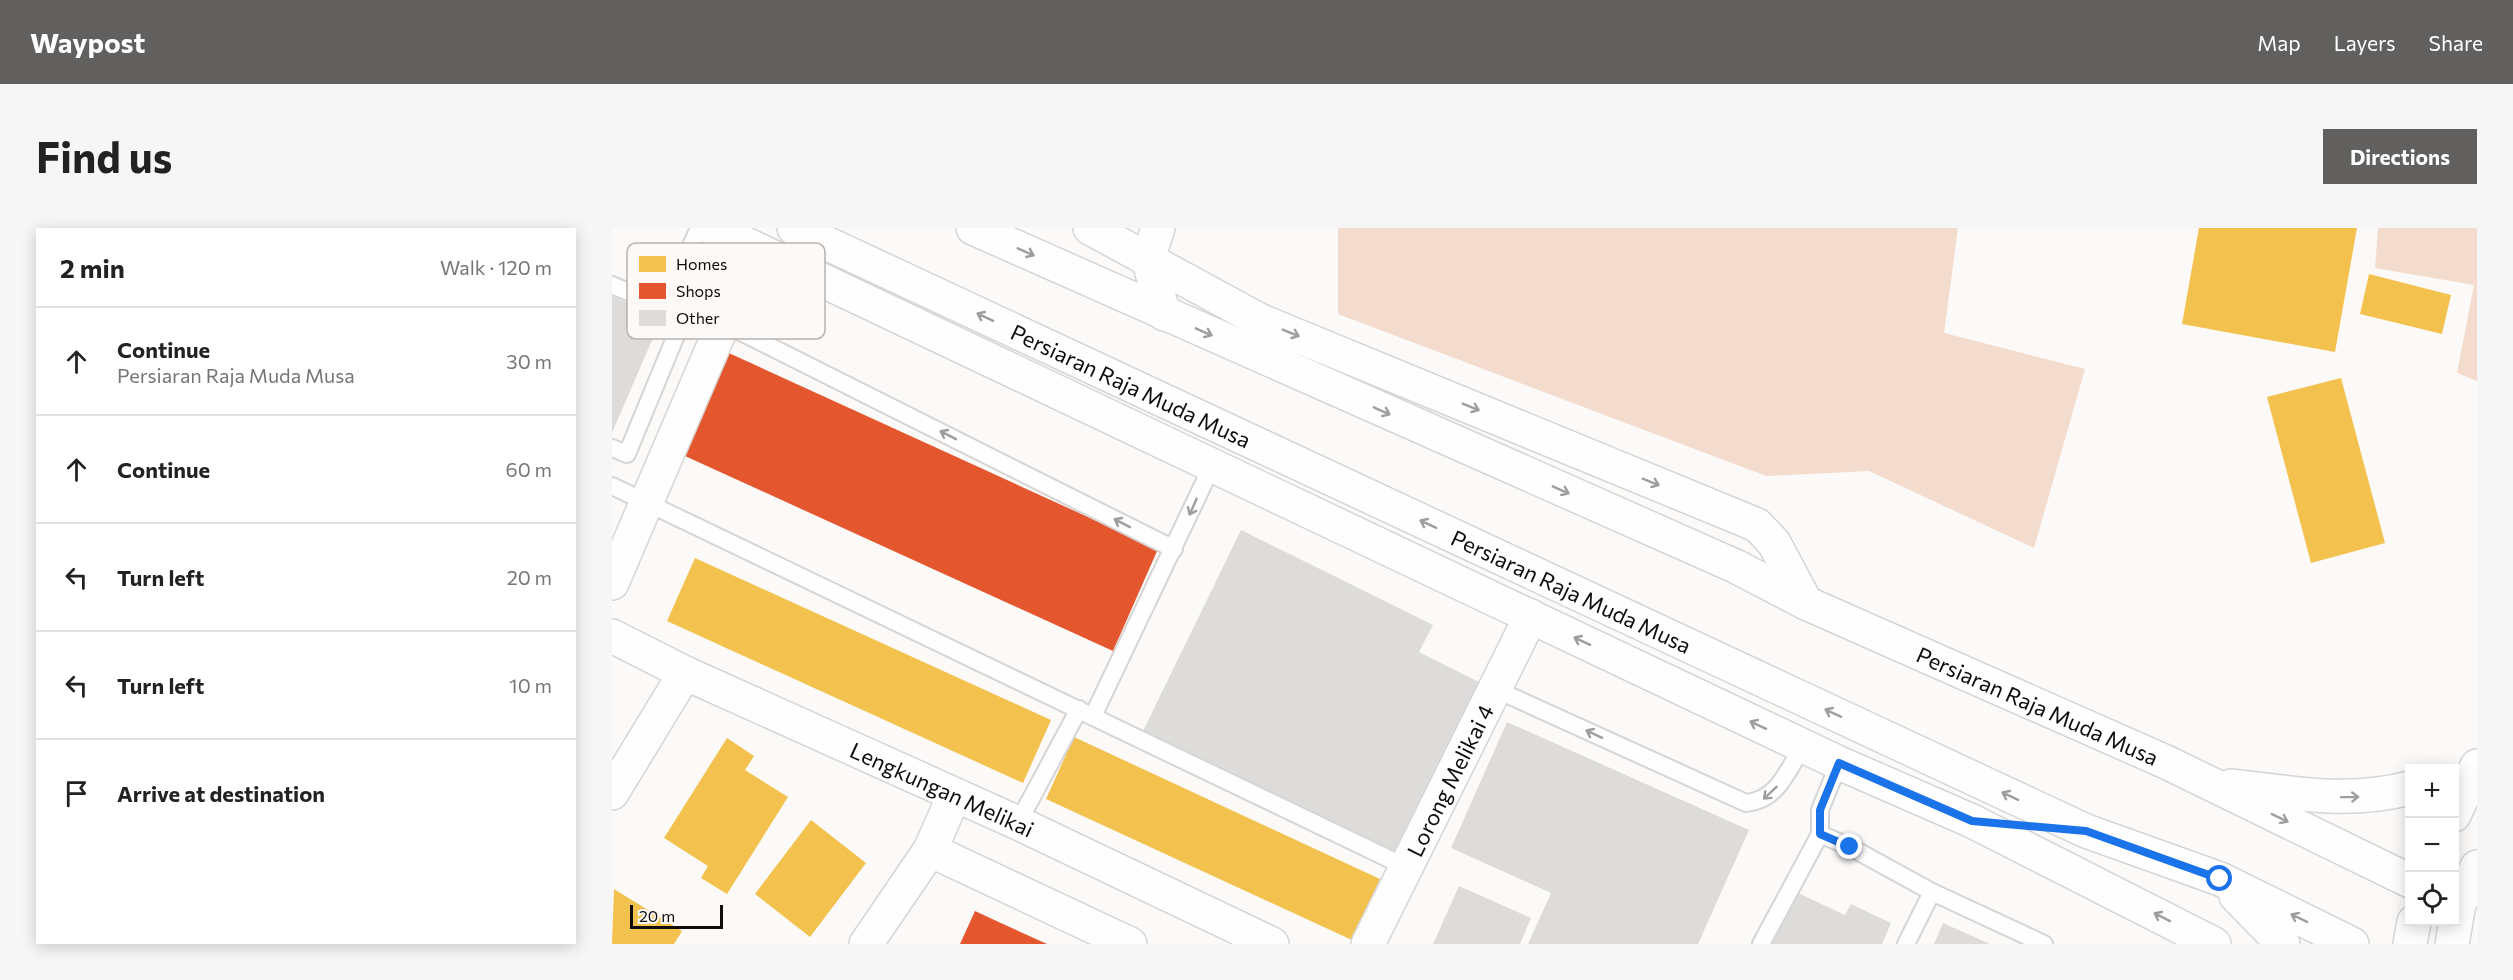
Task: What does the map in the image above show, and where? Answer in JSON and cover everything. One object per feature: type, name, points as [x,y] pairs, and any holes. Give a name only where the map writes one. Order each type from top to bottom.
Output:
[{"type":"street","points":[[712,228],[743,243]]},
{"type":"street","name":"Persiaran Raja Muda Musa","points":[[794,228],[2086,831],[2220,879],[2352,944]]},
{"type":"street","name":"Persiaran Raja Muda Musa","points":[[973,228],[1724,562],[1806,603],[2208,783],[2405,878]]},
{"type":"street","points":[[1090,228],[1261,321],[1757,525],[1774,543],[1806,603]]},
{"type":"street","points":[[1158,228],[1148,259],[1164,314]]},
{"type":"street","points":[[825,282],[1839,763],[1972,821],[2214,944]]},
{"type":"street","points":[[612,583],[716,339]]},
{"type":"street","name":"Lorong Melikai 4","points":[[1368,944],[1531,616]]},
{"type":"street","name":"Lengkungan Melikai","points":[[612,636],[685,673],[1018,823],[1272,944]]},
{"type":"street","points":[[612,793],[685,673]]},
{"type":"street","points":[[2459,765],[2477,753]]},
{"type":"street","points":[[2459,804],[2477,766]]},
{"type":"street","points":[[2208,783],[2335,797],[2375,796],[2405,789]]},
{"type":"street","points":[[866,944],[930,850],[954,796]]},
{"type":"street","points":[[1972,821],[2086,831]]},
{"type":"street","points":[[930,850],[1130,944]]},
{"type":"street","points":[[2452,944],[2477,867]]},
{"type":"street","points":[[2220,879],[2283,944]]},
{"type":"street","points":[[2410,944],[2413,926]]},
{"type":"lane","points":[[692,243],[699,228]]},
{"type":"lane","points":[[612,285],[627,291]]},
{"type":"lane","points":[[612,448],[627,454],[674,339]]},
{"type":"lane","points":[[755,339],[1174,549]]},
{"type":"lane","points":[[1018,823],[1086,712],[1174,549],[1212,466]]},
{"type":"lane","points":[[612,486],[1406,867]]},
{"type":"lane","points":[[1495,688],[1746,803],[1760,802],[1772,795],[1803,746]]},
{"type":"lane","points":[[1761,944],[1820,834],[1820,810],[1839,763]]},
{"type":"lane","points":[[1820,834],[1850,847],[1932,892],[2044,944]]},
{"type":"lane","points":[[1906,944],[1932,892]]},
{"type":"shaded area","points":[[1338,228],[1958,228],[1944,333],[2085,369],[2034,548],[1869,471],[1766,476],[1338,314]]},
{"type":"shaded area","points":[[2378,228],[2477,228],[2477,381],[2457,373],[2474,285],[2375,268]]},
{"type":"building: Homes","points":[[2199,228],[2357,228],[2335,352],[2182,324]]},
{"type":"building: Homes","points":[[2369,274],[2451,295],[2442,334],[2360,314]]},
{"type":"building: Homes","points":[[2341,378],[2385,543],[2311,563],[2267,397]]},
{"type":"building: Homes","points":[[695,558],[1051,720],[1023,783],[667,621]]},
{"type":"building: Homes","points":[[1074,737],[1380,879],[1352,940],[1046,799]]},
{"type":"building: Homes","points":[[727,738],[754,756],[745,770],[788,797],[727,894],[701,878],[708,866],[664,838]]},
{"type":"building: Homes","points":[[811,820],[866,863],[810,937],[755,894]]},
{"type":"building: Homes","points":[[614,889],[682,931],[674,944],[612,944]]},
{"type":"building: Shops","points":[[720,349],[1158,549],[1113,651],[674,451]]},
{"type":"building: Shops","points":[[975,911],[1003,924],[1047,944],[960,944]]},
{"type":"building: Other","points":[[612,296],[627,302],[627,339],[653,339],[612,433]]},
{"type":"building: Other","points":[[1241,530],[1433,625],[1419,652],[1479,682],[1395,855],[1143,731]]},
{"type":"building: Other","points":[[1507,722],[1749,830],[1698,944],[1528,944],[1551,893],[1451,848]]},
{"type":"building: Other","points":[[1459,886],[1531,918],[1520,944],[1433,944]]},
{"type":"building: Other","points":[[1783,886],[1845,915],[1851,904],[1891,923],[1882,944],[1757,944]]},
{"type":"building: Other","points":[[1943,923],[1990,944],[1934,944]]},
{"type":"route","points":[[1850,847],[1820,834],[1820,810],[1839,763],[1972,821],[2086,831],[2220,879]]}]
